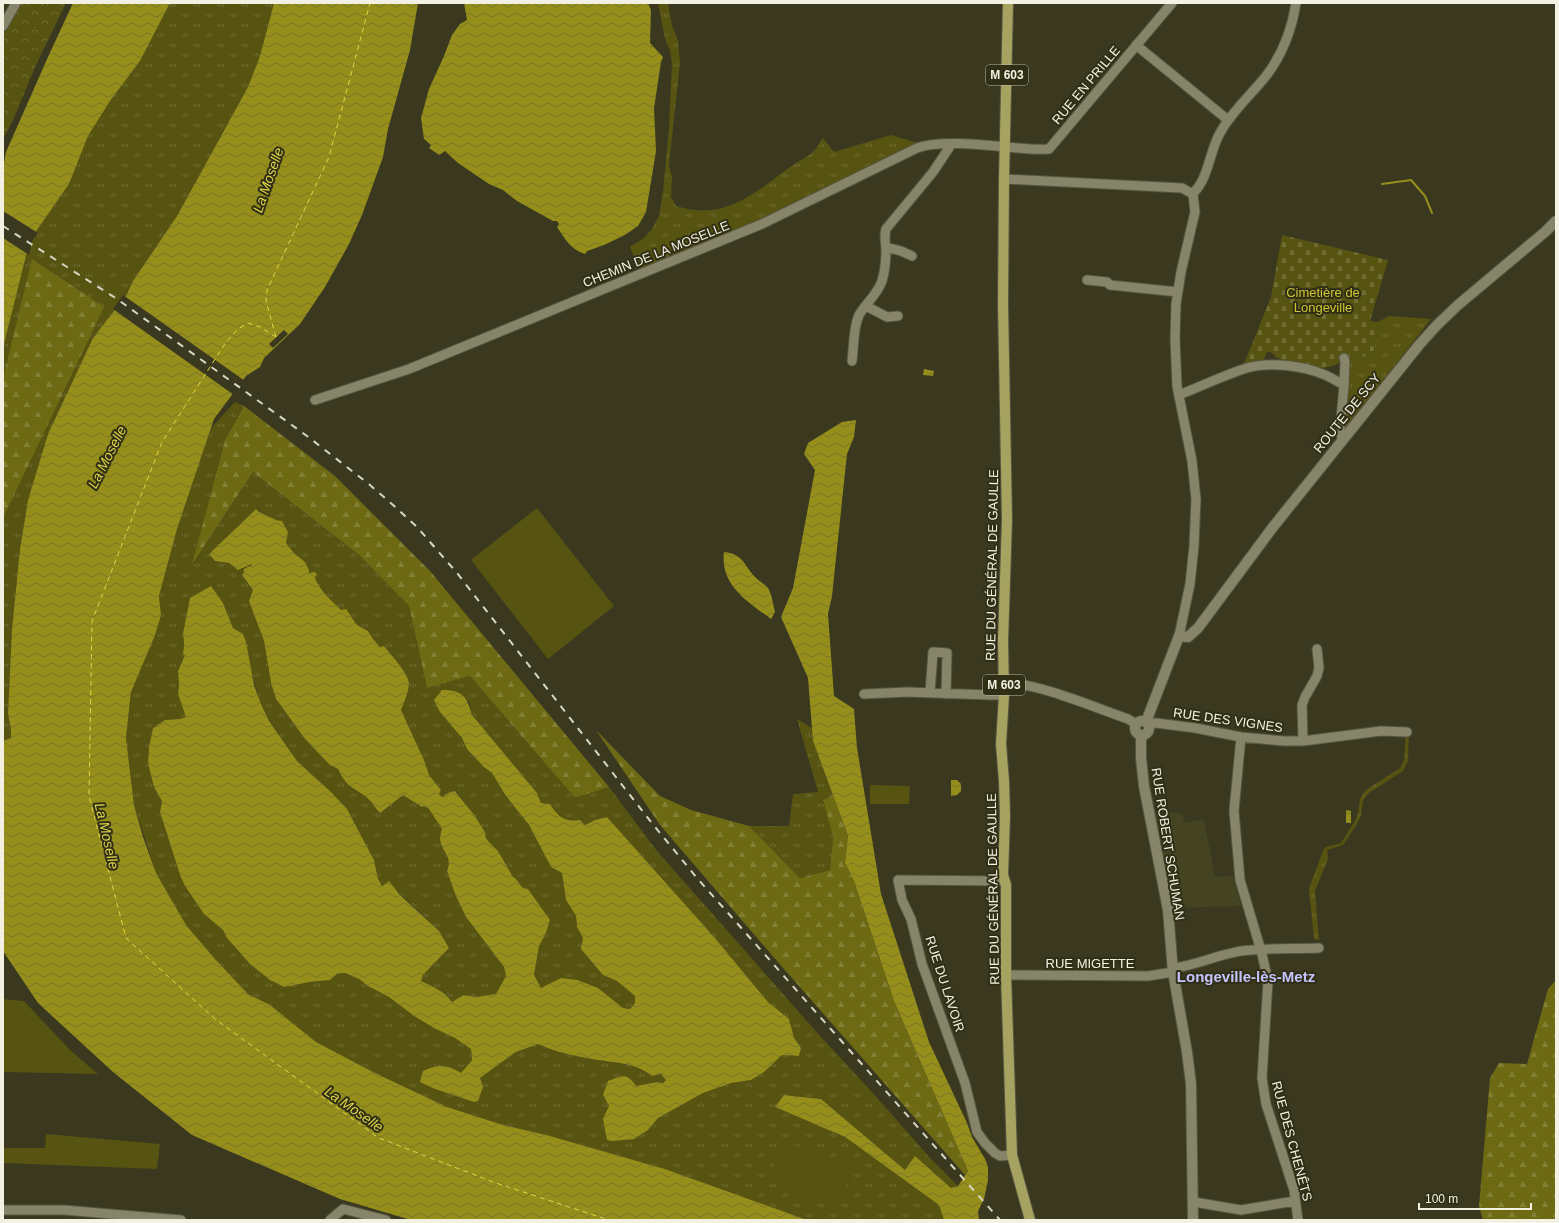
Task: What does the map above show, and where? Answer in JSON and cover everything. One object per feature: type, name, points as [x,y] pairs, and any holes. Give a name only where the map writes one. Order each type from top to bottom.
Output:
[{"type":"main road","name":"M 603","points":[[1005,147],[1008,3]]},
{"type":"main road","name":"RUE DU GÉNÉRAL DE GAULLE","points":[[1005,147],[1003,304],[1007,520],[1003,641],[1004,695],[1001,744],[1005,788],[1003,875],[1005,881],[1006,975],[1012,1155],[1030,1220]]},
{"type":"street","points":[[3,26],[16,3]]},
{"type":"street","name":"RUE EN PRILLE","points":[[1005,147],[1045,149],[1053,146],[1172,3]]},
{"type":"street","points":[[1004,682],[1025,685],[1050,692],[1143,723],[1179,636],[1190,584],[1194,546],[1196,498],[1192,461],[1179,395],[1175,338],[1178,292],[1195,212],[1193,194],[1203,180],[1213,149],[1228,120],[1267,75],[1275,63],[1289,33],[1296,3]]},
{"type":"street","points":[[1136,45],[1228,120]]},
{"type":"street","name":"CHEMIN DE LA MOSELLE","points":[[315,400],[409,369],[762,224],[917,148],[932,144],[1005,147]]},
{"type":"street","points":[[852,361],[858,319],[882,282],[886,247],[884,236],[886,229],[933,172],[950,144]]},
{"type":"street","points":[[1004,179],[1182,188],[1193,194]]},
{"type":"street","name":"ROUTE DE SCY","points":[[1179,636],[1188,637],[1198,628],[1273,526],[1419,345],[1437,325],[1556,221]]},
{"type":"street","points":[[886,247],[912,256]]},
{"type":"street","points":[[1087,280],[1107,282],[1110,285],[1178,292]]},
{"type":"street","points":[[866,306],[887,317],[898,316]]},
{"type":"street","points":[[1344,358],[1344,385],[1340,430],[1341,435],[1344,438]]},
{"type":"street","points":[[1179,395],[1248,368],[1266,365],[1291,366],[1313,371],[1326,375],[1344,385]]},
{"type":"street","name":"RUE DES VIGNES","points":[[1304,741],[1302,705],[1317,676],[1319,668],[1317,650]]},
{"type":"street","points":[[930,693],[933,652],[947,653],[946,694]]},
{"type":"street","points":[[864,694],[907,692],[1004,695]]},
{"type":"street","name":"RUE ROBERT SCHUMAN","points":[[1143,723],[1135,731],[1141,735],[1141,758],[1144,786],[1168,910],[1173,970],[1185,1038],[1191,1084],[1191,1162],[1194,1220]]},
{"type":"street","name":"RUE DES VIGNES","points":[[1143,723],[1156,723],[1240,737],[1284,741],[1304,741],[1381,731],[1407,732]]},
{"type":"street","name":"RUE DES CHENÊTS","points":[[1240,737],[1234,811],[1240,880],[1268,981],[1262,1078],[1263,1091],[1294,1190],[1298,1220]]},
{"type":"street","name":"RUE DU LAVOIR","points":[[1005,881],[898,880],[902,900],[911,920],[922,964],[965,1083],[977,1132],[985,1144],[995,1153],[1000,1156],[1012,1155]]},
{"type":"street","name":"RUE MIGETTE","points":[[1006,975],[1148,976],[1196,964],[1226,954],[1251,950],[1320,948]]},
{"type":"street","points":[[1194,1202],[1241,1210],[1295,1201]]},
{"type":"street","points":[[330,1220],[343,1209],[386,1220]]},
{"type":"street","points":[[3,1210],[64,1210],[181,1220]]},
{"type":"shaded area","points":[[1174,812],[1183,814],[1184,823],[1204,819],[1215,877],[1233,876],[1241,906],[1173,908],[1156,815]]},
{"type":"green space","points":[[21,3],[66,3],[35,67],[14,118],[3,139],[3,35]]},
{"type":"green space","points":[[170,3],[274,3],[260,56],[248,87],[177,216],[133,281],[127,294],[93,338],[48,434],[28,500],[20,549],[8,714],[11,739],[3,741],[3,348],[30,240],[69,184],[88,136],[110,101],[140,61]]},
{"type":"green space","points":[[658,3],[668,3],[672,26],[678,40],[680,62],[669,165],[672,177],[671,197],[676,206],[692,210],[708,210],[722,208],[748,197],[761,189],[789,167],[811,154],[823,138],[834,152],[891,135],[924,145],[762,224],[641,274],[630,247],[644,238],[652,229],[659,216],[663,192],[669,128],[672,64],[670,50],[665,39]]},
{"type":"green space","name":"Cimetière de Longeville","points":[[1282,235],[1388,260],[1370,321],[1378,322],[1374,354],[1349,360],[1349,358],[1340,360],[1340,362],[1331,366],[1315,368],[1287,362],[1275,357],[1274,354],[1267,352],[1264,359],[1244,364],[1271,297]]},
{"type":"green space","points":[[32,259],[104,307],[3,518],[3,378]]},
{"type":"green space","points":[[1389,316],[1431,319],[1345,429],[1343,427],[1349,360],[1374,354],[1378,322]]},
{"type":"green space","points":[[235,402],[244,406],[225,440],[193,564],[253,472],[359,555],[409,606],[427,688],[470,676],[575,798],[609,787],[657,851],[821,1037],[931,1159],[958,1186],[951,1188],[915,1156],[906,1171],[821,1099],[784,1095],[775,1107],[845,1137],[939,1205],[944,1220],[807,1220],[665,1169],[550,1136],[500,1124],[447,1107],[377,1074],[316,1042],[270,1005],[248,994],[215,959],[186,925],[156,873],[134,805],[126,738],[131,692],[161,615],[159,596],[177,529],[211,428]],"holes":[[[256,509],[276,520],[282,521],[288,532],[286,543],[293,552],[305,562],[309,572],[315,578],[325,594],[341,611],[352,617],[357,625],[368,631],[380,648],[384,646],[395,658],[406,674],[409,686],[401,710],[424,760],[429,775],[441,790],[439,794],[442,798],[450,792],[456,791],[475,816],[488,841],[498,851],[513,877],[523,888],[528,889],[550,920],[546,933],[539,946],[534,975],[541,988],[549,985],[598,988],[623,1008],[630,1009],[635,1003],[635,996],[617,981],[603,975],[577,927],[576,916],[566,900],[562,873],[551,867],[529,825],[506,796],[492,773],[484,767],[467,749],[462,738],[440,712],[469,701],[472,715],[537,793],[541,803],[550,804],[562,818],[580,820],[585,825],[595,820],[607,817],[715,938],[768,1002],[788,1019],[794,1038],[801,1048],[799,1056],[782,1055],[764,1072],[751,1080],[731,1083],[703,1093],[658,1118],[648,1130],[630,1078],[636,1087],[658,1082],[663,1083],[666,1080],[661,1074],[652,1076],[638,1068],[631,1066],[571,1055],[538,1044],[516,1052],[480,1078],[478,1101],[474,1102],[435,1089],[424,1071],[442,1066],[451,1068],[461,1073],[472,1060],[471,1049],[455,1038],[414,1016],[389,997],[368,986],[359,979],[344,973],[337,974],[330,980],[309,982],[250,964],[227,938],[223,930],[204,914],[180,875],[160,812],[162,801],[148,763],[149,747],[153,728],[165,720],[187,717],[178,694],[178,671],[185,655],[183,633],[190,598],[223,603],[233,628],[238,631],[261,704],[269,721],[297,761],[347,809],[374,860],[378,879],[382,886],[389,882],[437,930],[449,948],[423,975],[421,981],[442,992],[452,1002],[463,995],[476,997],[496,994],[506,976],[504,967],[466,917],[455,894],[447,871],[449,861],[448,857],[441,843],[440,838],[442,829],[429,809],[424,806],[422,807],[403,795],[380,813],[367,797],[348,785],[338,769],[330,765],[305,739],[276,699],[271,683],[264,641],[250,601],[253,590],[242,575],[252,565],[251,563],[235,566],[229,563],[215,561],[209,554]]]},
{"type":"green space","points":[[244,406],[335,476],[430,571],[609,787],[575,798],[470,676],[427,688],[409,606],[359,555],[253,472],[192,565],[225,440]]},
{"type":"green space","points":[[537,508],[614,606],[548,659],[471,560]]},
{"type":"green space","points":[[797,719],[812,728],[813,741],[833,795],[823,800],[833,837],[830,870],[800,878],[749,826],[789,826],[793,794],[818,792]]},
{"type":"green space","points":[[596,730],[660,796],[691,810],[749,826],[800,878],[830,870],[833,837],[823,800],[833,795],[848,837],[845,863],[854,881],[894,1001],[968,1171],[965,1175],[660,825]]},
{"type":"green space","points":[[1406,731],[1409,731],[1408,761],[1403,771],[1369,793],[1363,800],[1361,815],[1357,824],[1343,845],[1327,850],[1328,859],[1315,891],[1319,940],[1314,939],[1309,888],[1324,849],[1326,847],[1341,843],[1355,821],[1358,814],[1360,799],[1366,790],[1400,768],[1404,760]]},
{"type":"green space","points":[[870,785],[910,786],[909,804],[870,804]]},
{"type":"green space","points":[[1556,980],[1556,1220],[1483,1220],[1479,1206],[1490,1078],[1499,1063],[1527,1064],[1548,989]]},
{"type":"green space","points":[[3,999],[24,1001],[70,1050],[98,1074],[3,1072]]},
{"type":"green space","points":[[46,1134],[160,1144],[157,1169],[3,1163],[3,1148],[45,1148]]},
{"type":"green space","points":[[783,1141],[854,1167],[839,1208],[768,1182]]},
{"type":"water","points":[[73,3],[170,3],[140,61],[110,101],[88,136],[69,184],[30,240],[3,348],[3,168],[6,152]]},
{"type":"water","name":"La Moselle","points":[[274,3],[418,3],[410,50],[388,129],[383,157],[362,215],[349,244],[325,287],[300,324],[264,358],[260,367],[246,376],[214,419],[177,529],[159,596],[161,615],[155,635],[131,692],[126,738],[134,805],[143,837],[156,873],[186,925],[248,994],[270,1005],[316,1042],[377,1074],[447,1107],[500,1124],[550,1136],[665,1169],[807,1220],[411,1220],[340,1199],[192,1135],[113,1072],[38,1003],[3,951],[3,741],[11,738],[8,714],[12,630],[20,549],[28,500],[48,434],[93,338],[127,294],[133,281],[177,216],[248,87],[260,56]]},
{"type":"water","points":[[464,3],[648,3],[651,10],[650,43],[663,57],[654,108],[656,151],[646,212],[638,226],[625,235],[587,251],[585,254],[576,250],[569,244],[557,227],[559,224],[557,221],[553,221],[517,201],[503,190],[489,184],[458,163],[445,151],[439,155],[429,148],[431,145],[424,139],[421,118],[429,89],[452,35],[460,24],[467,20]]},
{"type":"water","points":[[924,369],[934,371],[933,376],[923,375]]},
{"type":"water","points":[[856,420],[854,437],[847,454],[832,596],[828,614],[834,696],[854,709],[857,748],[881,894],[929,1042],[967,1123],[972,1137],[988,1167],[988,1180],[984,1199],[978,1211],[979,1220],[944,1220],[939,1205],[845,1137],[775,1107],[784,1095],[821,1099],[905,1170],[915,1156],[951,1188],[958,1186],[968,1171],[894,1001],[854,881],[845,863],[848,836],[813,741],[808,678],[781,617],[793,588],[815,470],[804,454],[808,443],[842,422]]},
{"type":"water","points":[[256,509],[276,520],[282,521],[288,532],[286,543],[293,552],[305,562],[309,573],[314,572],[317,574],[315,578],[323,591],[341,610],[346,609],[357,625],[368,631],[380,647],[384,646],[406,674],[409,686],[401,710],[424,760],[429,775],[441,790],[439,794],[442,797],[455,791],[475,816],[486,834],[485,836],[488,841],[498,851],[513,877],[523,888],[528,889],[550,920],[546,933],[539,946],[534,975],[541,988],[561,978],[577,980],[598,988],[623,1008],[630,1009],[635,1003],[635,996],[617,981],[603,975],[581,949],[583,938],[577,927],[576,916],[566,900],[562,873],[551,867],[529,825],[506,796],[492,773],[484,767],[467,749],[462,738],[440,712],[434,700],[442,690],[454,691],[463,695],[468,703],[472,715],[537,793],[541,803],[550,804],[562,818],[580,820],[585,825],[595,820],[607,817],[715,938],[768,1002],[789,1019],[794,1038],[801,1048],[799,1056],[782,1055],[764,1072],[751,1080],[731,1083],[703,1093],[658,1118],[648,1130],[634,1139],[612,1141],[607,1140],[603,1119],[609,1106],[603,1095],[608,1081],[624,1076],[630,1079],[636,1086],[658,1082],[663,1083],[666,1080],[661,1074],[652,1076],[645,1071],[631,1066],[571,1055],[538,1044],[516,1052],[480,1078],[483,1087],[478,1101],[474,1102],[435,1089],[420,1082],[423,1071],[433,1067],[447,1067],[461,1073],[472,1060],[471,1049],[455,1038],[414,1016],[389,997],[368,986],[359,979],[345,973],[337,974],[330,980],[284,987],[270,980],[250,964],[227,938],[223,930],[204,914],[185,886],[180,875],[160,812],[162,801],[154,787],[148,763],[149,747],[153,728],[165,720],[186,717],[178,694],[178,671],[185,655],[183,654],[183,633],[190,598],[211,586],[223,603],[233,628],[243,634],[246,642],[254,685],[269,721],[297,761],[347,809],[374,860],[378,879],[382,886],[389,881],[400,895],[439,931],[449,948],[423,975],[421,981],[442,992],[452,1002],[463,995],[476,997],[496,994],[506,976],[504,967],[466,917],[455,894],[447,871],[449,861],[448,857],[442,847],[440,838],[442,829],[429,809],[424,806],[422,807],[403,795],[380,813],[367,798],[349,785],[338,769],[330,765],[305,739],[276,699],[271,683],[264,641],[249,601],[253,590],[242,575],[244,569],[252,565],[251,564],[238,570],[229,563],[215,561],[209,554]]},
{"type":"water","points":[[724,552],[731,553],[740,558],[752,574],[768,588],[775,612],[771,619],[745,599],[731,583],[726,574]]},
{"type":"water","points":[[951,780],[957,780],[961,784],[961,791],[957,795],[951,796]]},
{"type":"water","points":[[1347,810],[1351,811],[1351,823],[1346,823]]},
{"type":"pier","points":[[3,211],[38,233],[32,241],[29,255],[3,238]]},
{"type":"pier","points":[[123,295],[245,381],[234,395],[113,309]]},
{"type":"pier","points":[[284,330],[288,334],[273,348],[269,344]]},
{"type":"waterway","points":[[1382,184],[1411,180],[1425,196],[1432,213]]},
{"type":"ferry route","points":[[276,337],[266,301],[267,290],[329,157],[370,3]]},
{"type":"ferry route","points":[[276,337],[260,327],[248,323],[238,329],[226,342],[162,442],[92,621],[89,796],[126,938],[215,1019],[379,1138],[493,1182],[609,1220]]},
{"type":"railway","points":[[3,226],[117,299],[307,436],[370,485],[417,527],[457,573],[651,822],[697,878],[1000,1220]]},
{"type":"district","name":"Longeville-lès-Metz","points":[[1246,976]]}]
